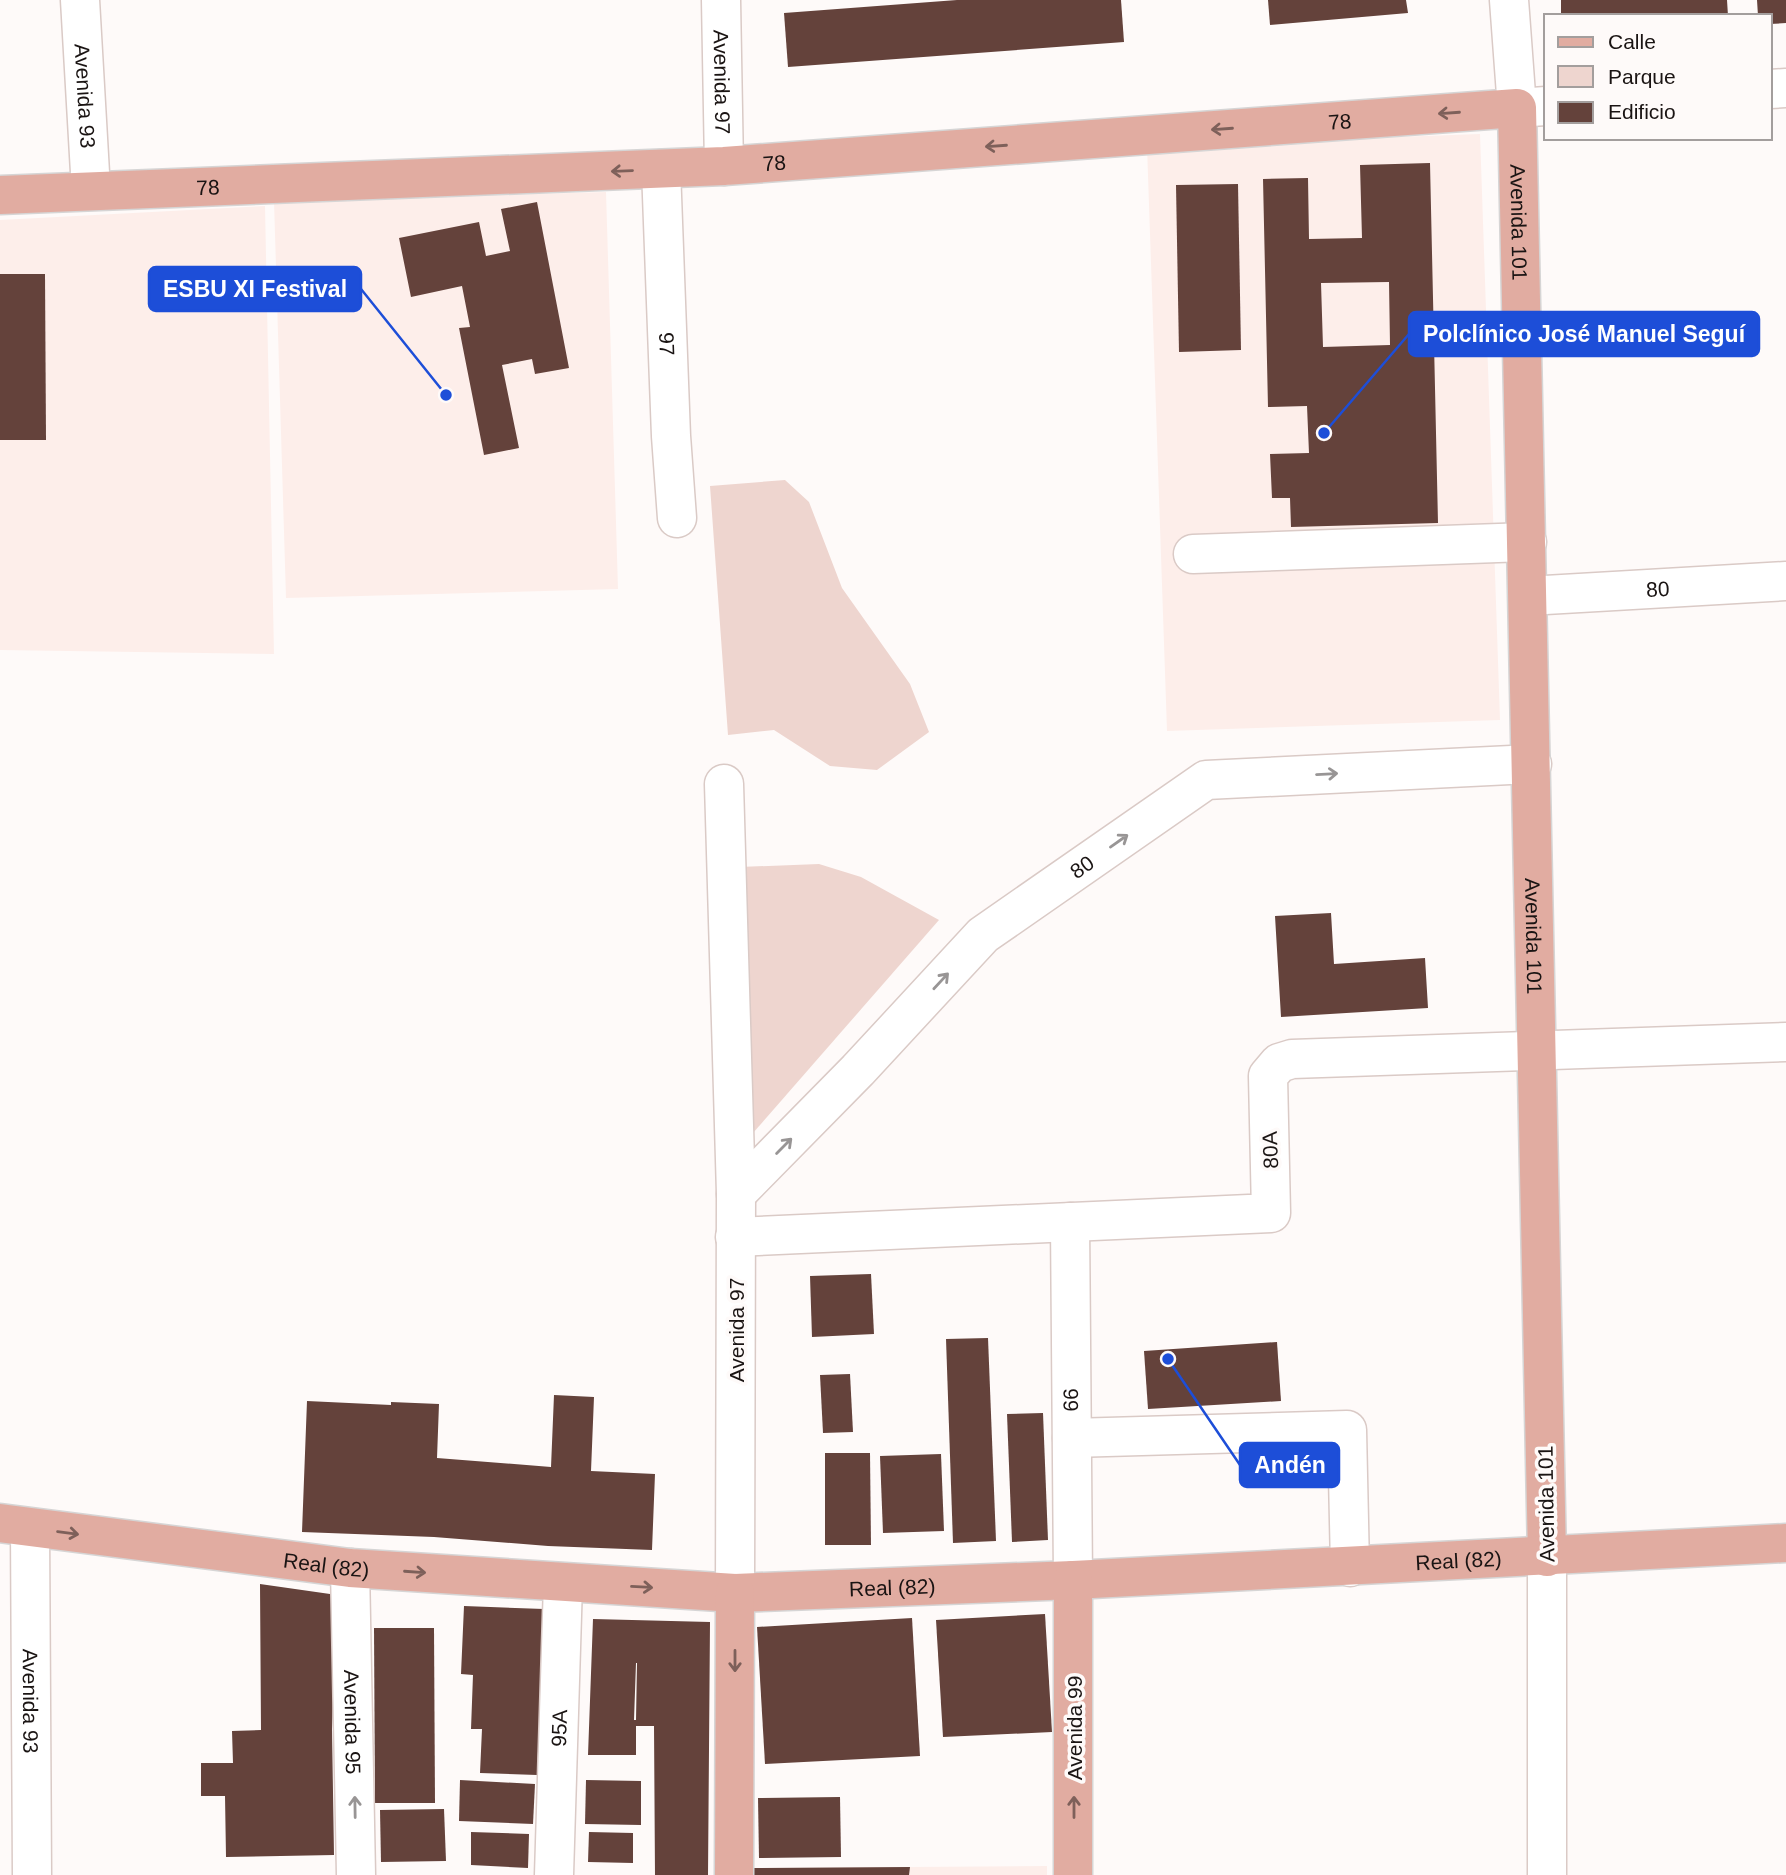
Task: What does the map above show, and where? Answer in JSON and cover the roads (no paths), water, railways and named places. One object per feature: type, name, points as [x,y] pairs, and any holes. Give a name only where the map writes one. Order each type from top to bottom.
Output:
[{"type":"main road","name":"78","points":[[0,195],[724,166],[1532,107]]},
{"type":"main road","name":"Avenida 101","points":[[1532,107],[1527,542],[1547,1556]]},
{"type":"main road","name":"Real (82)","points":[[15,1526],[350,1567],[735,1593],[1350,1567],[1786,1543]]},
{"type":"main road","name":"Avenida 99","points":[[1073,1580],[1073,1875]]},
{"type":"main road","name":"Avenida 97","points":[[734,1875],[735,1593]]},
{"type":"street","name":"Avenida 93","points":[[80,0],[91,190]]},
{"type":"street","name":"Avenida 97","points":[[721,0],[724,166]]},
{"type":"street","name":"Avenida 101","points":[[1509,0],[1532,107]]},
{"type":"street","name":"97","points":[[661,169],[671,436],[677,518]]},
{"type":"street","points":[[1193,554],[1527,542]]},
{"type":"street","name":"80","points":[[1528,596],[1786,581]]},
{"type":"street","name":"80","points":[[736,1195],[858,1070],[983,935],[1206,780],[1532,764]]},
{"type":"street","name":"Avenida 97","points":[[724,784],[736,1195],[735,1593]]},
{"type":"street","name":"80A","points":[[735,1237],[1271,1213],[1268,1076],[1279,1063],[1292,1059],[1786,1042]]},
{"type":"street","name":"99","points":[[1070,1222],[1073,1580]]},
{"type":"street","points":[[1072,1438],[1347,1430],[1350,1567]]},
{"type":"street","name":"Avenida 93","points":[[15,1526],[32,1875]]},
{"type":"street","name":"Avenida 101","points":[[1547,1556],[1547,1875]]},
{"type":"street","name":"Avenida 95","points":[[350,1567],[356,1875]]},
{"type":"street","name":"95A","points":[[554,1875],[563,1583]]},
{"type":"place","name":"ESBU XI Festival","points":[[446,395]]},
{"type":"place","name":"Polclínico José Manuel Seguí","points":[[1324,433]]},
{"type":"place","name":"Andén","points":[[1168,1359]]}]
